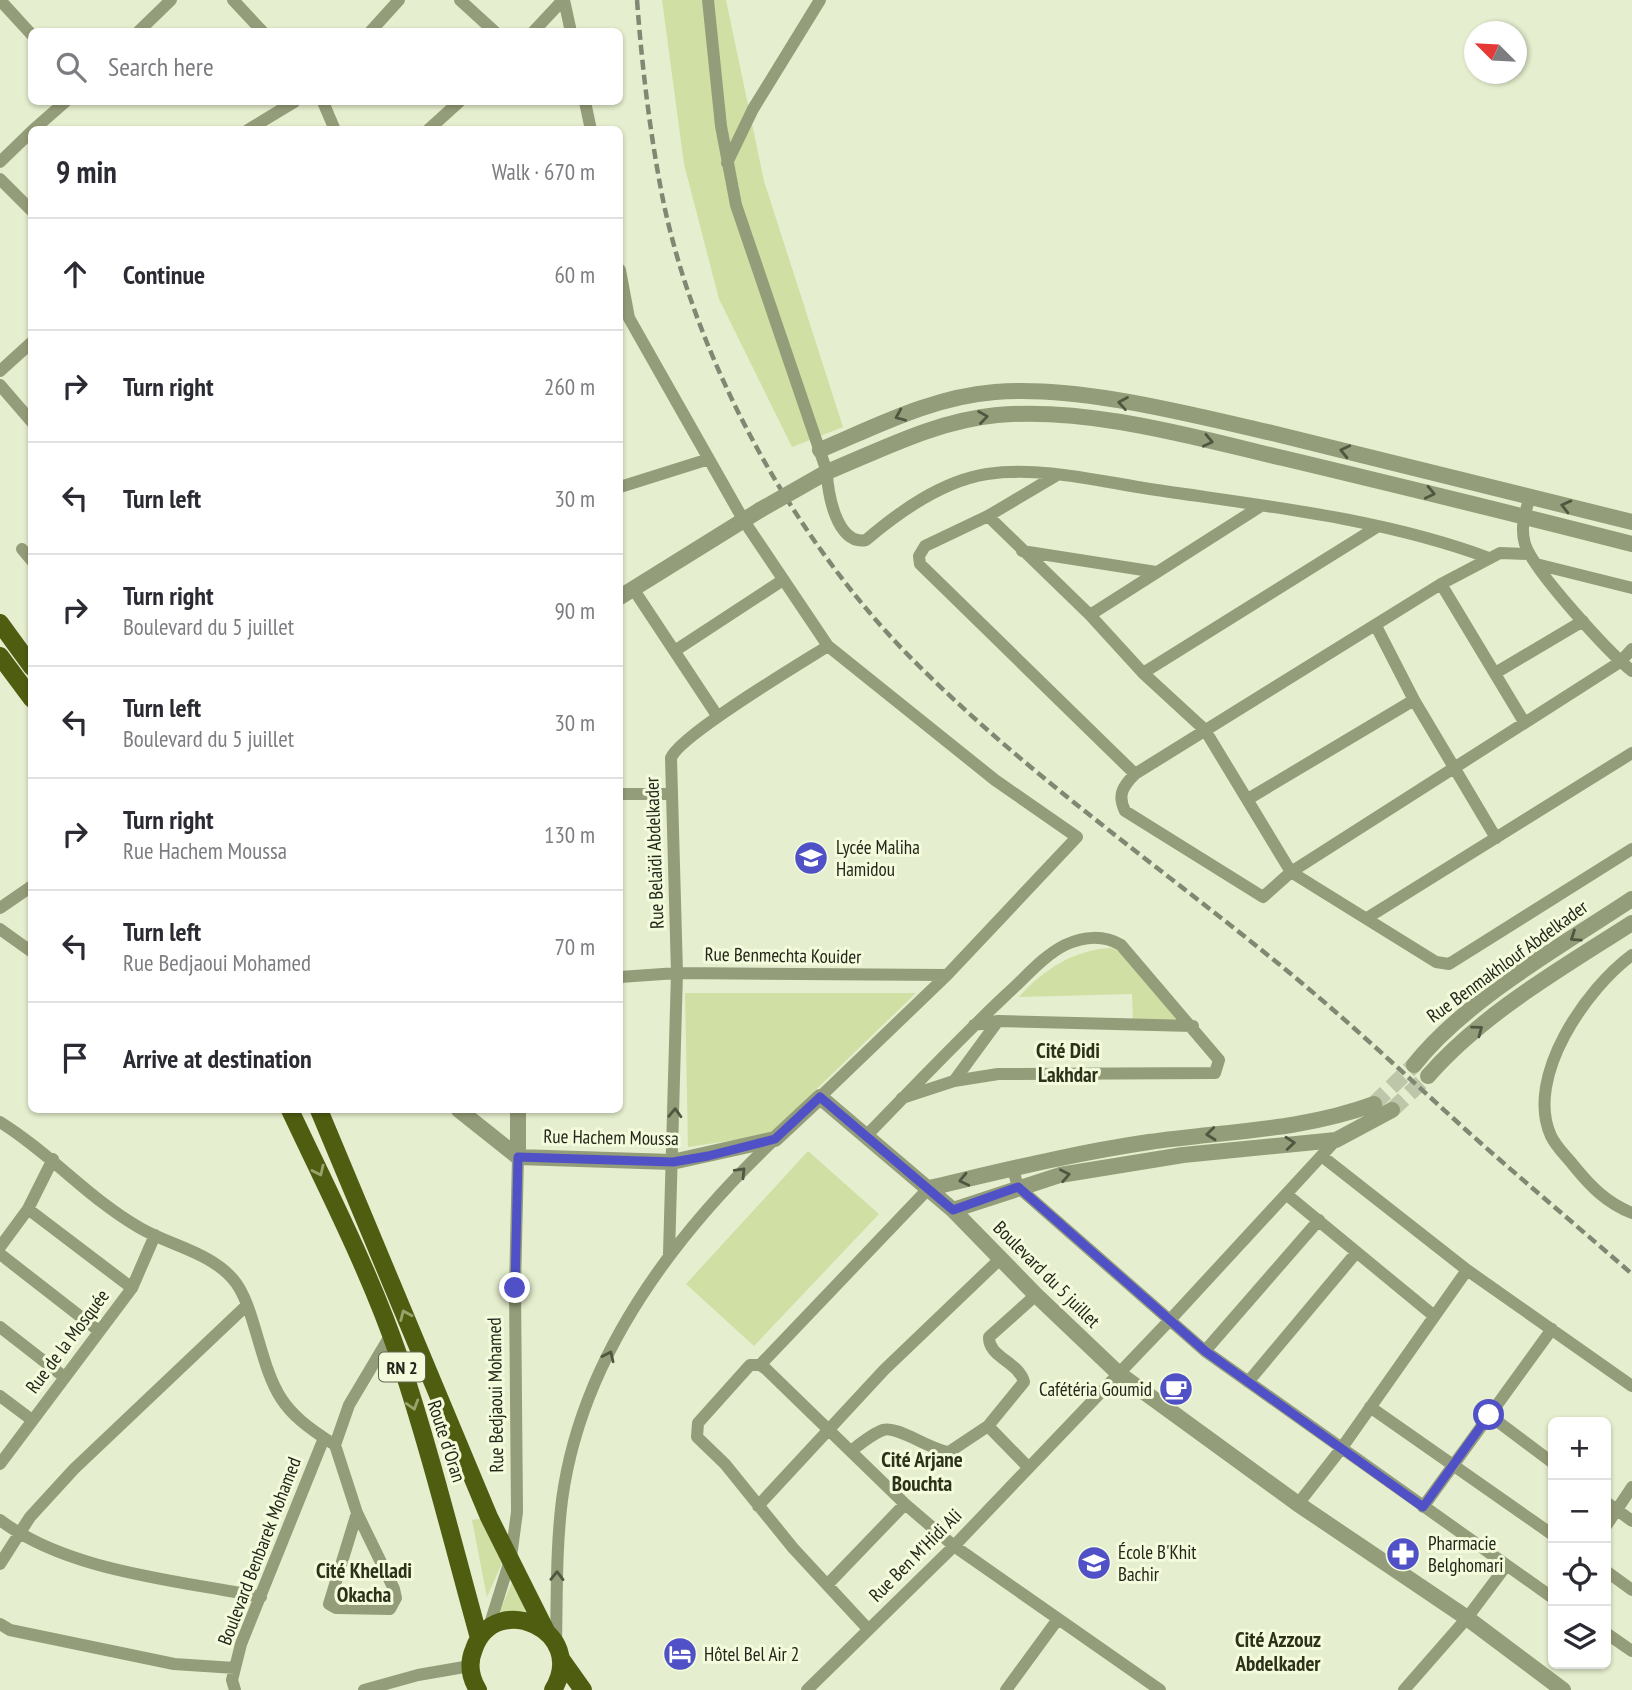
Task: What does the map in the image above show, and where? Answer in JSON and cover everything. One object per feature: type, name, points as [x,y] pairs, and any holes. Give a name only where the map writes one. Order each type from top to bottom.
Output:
[{"type":"main road","points":[[0,623],[28,662]]},
{"type":"main road","points":[[0,656],[28,694]]},
{"type":"main road","name":"Route d'Oran","points":[[291,1113],[345,1229],[390,1336],[484,1634]]},
{"type":"main road","name":"Route d'Oran","points":[[320,1113],[489,1517],[511,1557]]},
{"type":"main road","name":"RN 2","points":[[511,1557],[554,1645]]},
{"type":"main road","points":[[471,1680],[484,1634],[507,1620],[521,1620],[554,1645],[583,1690]]},
{"type":"main road","points":[[553,1690],[560,1671],[554,1645]]},
{"type":"street","points":[[0,0],[28,31]]},
{"type":"street","points":[[142,28],[172,0]]},
{"type":"street","points":[[233,0],[259,28]]},
{"type":"street","points":[[374,28],[399,0]]},
{"type":"street","points":[[460,0],[491,28]]},
{"type":"street","points":[[537,28],[563,0]]},
{"type":"street","points":[[563,0],[570,28]]},
{"type":"street","points":[[708,0],[727,163],[742,226],[827,472],[829,502],[843,528],[861,541],[898,513],[965,481],[1007,472],[1057,475],[1261,506],[1377,527],[1489,558]]},
{"type":"street","points":[[727,163],[753,109],[820,0]]},
{"type":"street","points":[[36,126],[58,105]]},
{"type":"street","points":[[257,126],[289,105]]},
{"type":"street","points":[[324,105],[333,126]]},
{"type":"street","points":[[432,126],[456,105]]},
{"type":"street","points":[[586,105],[590,126]]},
{"type":"street","points":[[0,162],[28,134]]},
{"type":"street","points":[[0,179],[28,207]]},
{"type":"street","points":[[554,1645],[563,1497],[581,1423],[615,1344],[642,1292],[669,1254],[738,1174],[947,975],[1077,837],[995,780],[828,646],[744,521],[624,320]]},
{"type":"street","points":[[0,371],[28,346]]},
{"type":"street","points":[[0,385],[28,417]]},
{"type":"street","points":[[820,450],[928,404],[972,395],[1031,391],[1084,396],[1211,419],[1632,522]]},
{"type":"street","points":[[1031,391],[1031,414]]},
{"type":"street","points":[[718,717],[676,650],[627,594],[760,510],[827,472],[933,427],[975,418],[1031,414],[1083,417],[1206,440],[1632,544]]},
{"type":"street","points":[[623,486],[709,459]]},
{"type":"street","points":[[1057,475],[988,516],[925,546],[920,553],[920,564],[1135,774]]},
{"type":"street","points":[[1530,497],[1522,531],[1532,559],[1583,621],[1620,662],[1632,671]]},
{"type":"street","points":[[1090,615],[1261,506]]},
{"type":"street","points":[[988,516],[1090,615],[1143,673],[1205,730],[1291,872],[1436,962],[1449,964],[1632,849]]},
{"type":"street","points":[[1143,673],[1377,527]]},
{"type":"street","points":[[22,549],[28,556]]},
{"type":"street","points":[[1022,551],[1156,572]]},
{"type":"street","points":[[1632,588],[1507,552],[1489,558],[1441,584],[1135,774],[1122,789],[1120,801],[1125,811],[1160,835],[1259,896],[1266,896],[1291,872],[1620,662],[1632,649]]},
{"type":"street","points":[[676,650],[783,580]]},
{"type":"street","points":[[1441,584],[1497,673],[1524,722]]},
{"type":"street","points":[[1497,673],[1583,621]]},
{"type":"street","points":[[1376,626],[1414,700],[1496,838]]},
{"type":"street","name":"Rue Belaïdi Abdelkader","points":[[669,1254],[677,973],[670,794],[673,751],[718,717],[828,646]]},
{"type":"street","points":[[1248,799],[1414,700]]},
{"type":"street","points":[[1367,918],[1632,753]]},
{"type":"street","points":[[623,794],[670,794]]},
{"type":"street","points":[[0,908],[28,889]]},
{"type":"street","name":"Rue Benmakhlouf Abdelkader","points":[[1414,1065],[1434,1039],[1464,1014],[1632,899]]},
{"type":"street","name":"Rue Benmakhlouf Abdelkader","points":[[1428,1076],[1451,1050],[1553,973],[1632,923]]},
{"type":"street","points":[[0,929],[28,949]]},
{"type":"street","points":[[867,1135],[902,1098],[974,1025],[1035,968],[1065,945],[1091,937],[1108,937],[1121,945],[1193,1026],[1219,1060],[1215,1073],[998,1074],[954,1081],[902,1098]]},
{"type":"street","points":[[1632,955],[1609,972],[1582,1006],[1560,1047],[1547,1083],[1546,1111],[1551,1136],[1589,1184],[1608,1202],[1632,1213]]},
{"type":"street","name":"Rue Benmechta Kouider","points":[[623,977],[677,973],[947,975]]},
{"type":"street","points":[[974,1025],[998,1021],[1193,1026]]},
{"type":"street","points":[[954,1081],[998,1021]]},
{"type":"street","name":"Boulevard du 5 juillet","points":[[820,1097],[953,1210],[1035,1295],[1118,1373],[1298,1504],[1467,1618],[1554,1687]]},
{"type":"street","points":[[760,1365],[929,1188],[1124,1146],[1333,1119],[1374,1104]]},
{"type":"street","points":[[953,1210],[1060,1175],[1183,1155],[1336,1140],[1392,1110]]},
{"type":"street","name":"Rue Hachem Moussa","points":[[463,1113],[518,1157],[673,1162],[775,1139]]},
{"type":"street","name":"Rue Bedjaoui Mohamed","points":[[484,1634],[511,1557],[517,1512],[515,1288],[518,1113]]},
{"type":"street","points":[[0,1122],[53,1159],[104,1204],[155,1235],[224,1271],[237,1284],[282,1403],[304,1426],[329,1441],[357,1513],[394,1589],[396,1598],[390,1609],[348,1609],[330,1604],[357,1513]]},
{"type":"street","name":"Rue Ben M'Hidi Ali","points":[[809,1689],[954,1546],[1169,1321],[1336,1140]]},
{"type":"street","points":[[1323,1157],[1467,1270],[1632,1386]]},
{"type":"street","points":[[0,1247],[28,1209],[53,1159]]},
{"type":"street","points":[[1013,1169],[1018,1187],[1205,1351],[1548,1595]]},
{"type":"street","points":[[1286,1195],[1433,1315]]},
{"type":"street","points":[[28,1209],[132,1288]]},
{"type":"street","points":[[1205,1351],[1319,1220]]},
{"type":"street","name":"Rue de la Mosquée","points":[[0,1464],[63,1376],[132,1288],[155,1235]]},
{"type":"street","points":[[1248,1382],[1356,1253]]},
{"type":"street","points":[[0,1254],[99,1331]]},
{"type":"street","points":[[758,1506],[826,1430],[1000,1259]]},
{"type":"street","points":[[1298,1504],[1341,1449],[1467,1270]]},
{"type":"street","points":[[850,1451],[884,1430],[895,1429],[919,1443],[949,1452],[988,1426],[1024,1382],[1018,1370],[992,1349],[989,1337],[1035,1295]]},
{"type":"street","points":[[0,1564],[18,1533],[74,1469],[247,1305]]},
{"type":"street","points":[[0,1327],[63,1376]]},
{"type":"street","points":[[1423,1507],[1552,1329]]},
{"type":"street","name":"Boulevard Benbarek Mohamed","points":[[232,1682],[261,1597],[329,1441],[390,1336]]},
{"type":"street","points":[[868,1629],[758,1506],[725,1464],[697,1437],[698,1423],[750,1365],[760,1365],[905,1504],[954,1546],[1160,1690]]},
{"type":"street","points":[[0,1396],[33,1420]]},
{"type":"street","points":[[1370,1407],[1548,1532]]},
{"type":"street","points":[[1489,1415],[1548,1459]]},
{"type":"street","points":[[988,1426],[1028,1467]]},
{"type":"street","points":[[1632,1486],[1611,1506],[1632,1521]]},
{"type":"street","points":[[827,1585],[905,1504]]},
{"type":"street","points":[[0,1520],[18,1533],[78,1558],[261,1597]]},
{"type":"street","points":[[1404,1690],[1467,1618],[1506,1566]]},
{"type":"street","points":[[1611,1575],[1632,1590]]},
{"type":"street","points":[[1006,1690],[1058,1619]]},
{"type":"street","points":[[0,1624],[10,1630],[174,1664],[232,1682]]},
{"type":"street","points":[[1611,1636],[1632,1651]]},
{"type":"street","points":[[365,1690],[418,1675],[471,1680]]},
{"type":"green space","points":[[662,0],[726,0],[764,181],[843,427],[792,447],[719,299],[684,164]]},
{"type":"green space","points":[[1111,948],[1123,953],[1187,1022],[1133,1020],[1132,994],[1019,997],[1038,978],[1060,963],[1084,953]]},
{"type":"green space","points":[[685,993],[916,993],[769,1135],[688,1147]]},
{"type":"green space","points":[[808,1151],[879,1214],[754,1346],[686,1284]]},
{"type":"green space","points":[[486,1518],[503,1561],[487,1597],[472,1520]]},
{"type":"green space","points":[[513,1580],[529,1619],[494,1625]]},
{"type":"tunnel","points":[[1374,1104],[1414,1065]]},
{"type":"tunnel","points":[[1392,1110],[1428,1076]]},
{"type":"railway","points":[[637,0],[647,100],[663,200],[679,263],[701,327],[759,452],[794,511],[833,567],[875,619],[965,710],[1060,791],[1303,984],[1632,1274]]},
{"type":"place","name":"Lycée Maliha Hamidou","points":[[811,858]]},
{"type":"place","name":"Cafétéria Goumid","points":[[1176,1389]]},
{"type":"place","name":"Pharmacie Belghomari","points":[[1403,1554]]},
{"type":"place","name":"École B'Khit Bachir","points":[[1094,1563]]},
{"type":"place","name":"Hôtel Bel Air 2","points":[[680,1654]]},
{"type":"district","name":"Cité Didi Lakhdar","points":[[1068,1062]]},
{"type":"district","name":"Cité Arjane Bouchta","points":[[922,1471]]},
{"type":"district","name":"Cité Khelladi Okacha","points":[[364,1582]]},
{"type":"district","name":"Cité Azzouz Abdelkader","points":[[1278,1651]]},
{"type":"route","points":[[515,1288],[518,1157],[673,1162],[708,1156],[775,1139],[820,1097],[953,1210],[1018,1187],[1205,1351],[1423,1507],[1489,1415]]}]
